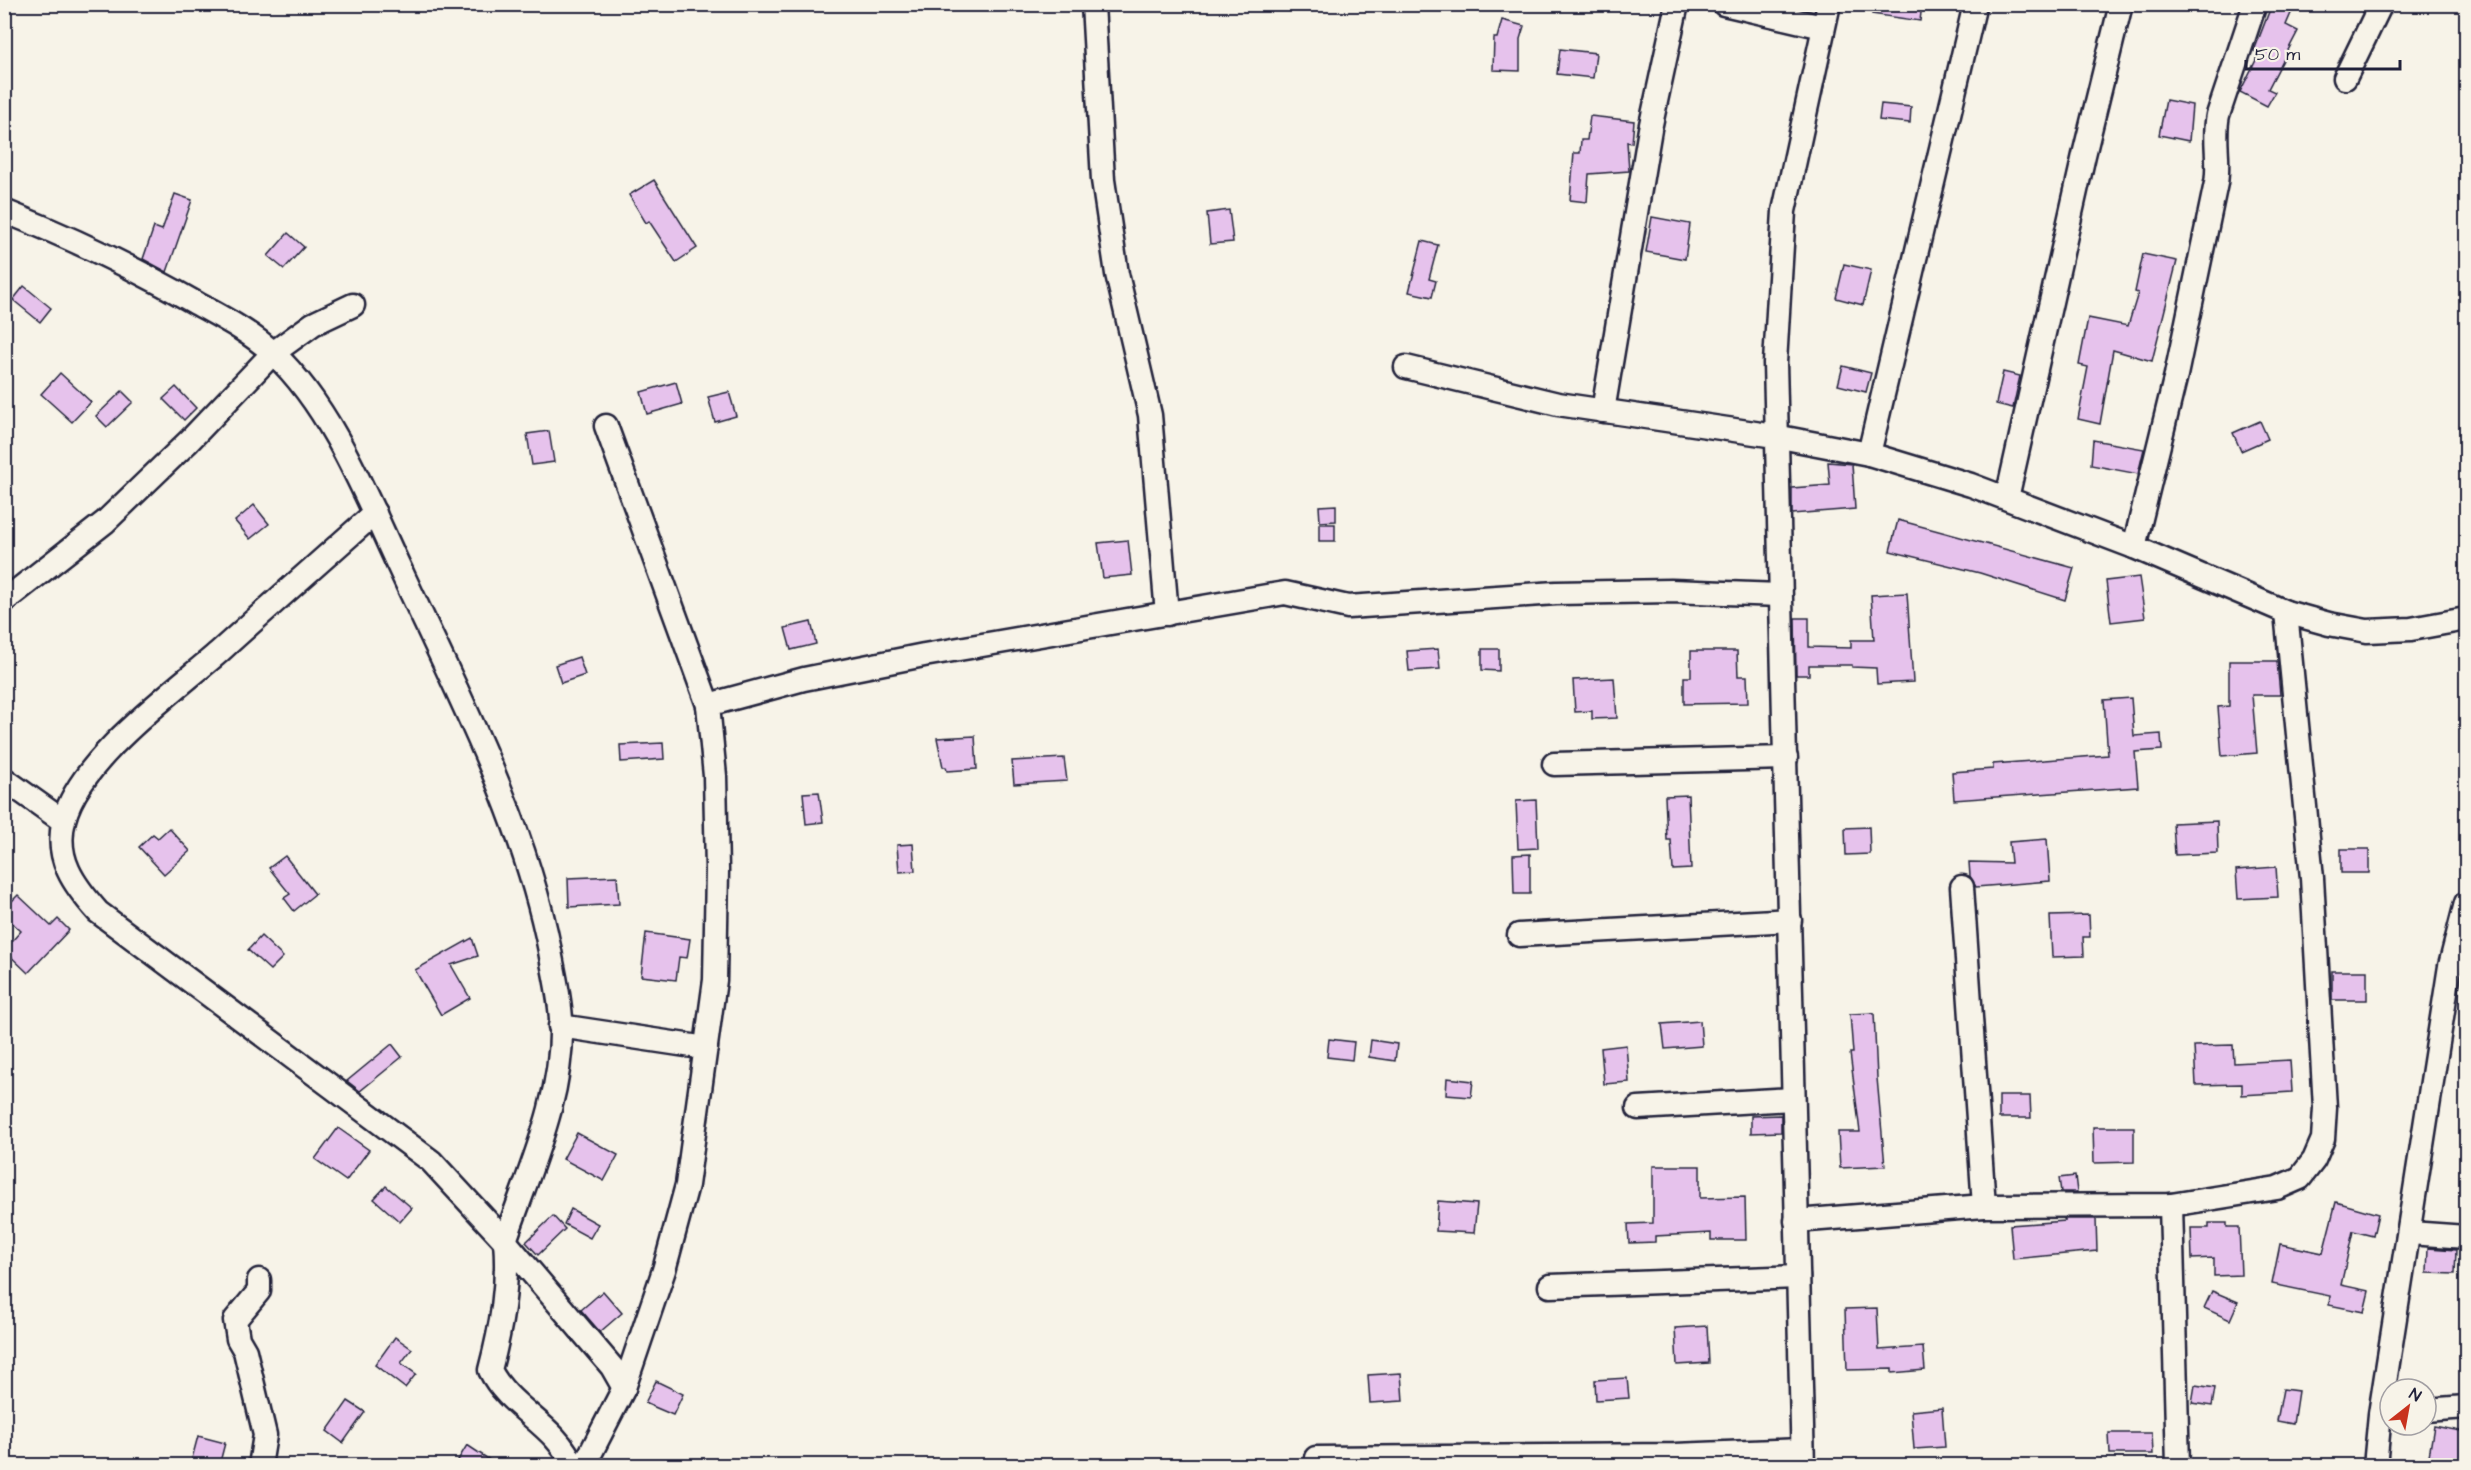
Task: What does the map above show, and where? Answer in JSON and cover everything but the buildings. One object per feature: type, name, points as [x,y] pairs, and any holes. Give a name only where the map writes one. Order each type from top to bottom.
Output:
[{"type":"street","points":[[1093,4],[1103,180],[1117,274],[1150,415],[1167,614]]},
{"type":"street","points":[[1603,411],[1650,129],[1677,4]]},
{"type":"street","points":[[1724,4],[1823,27]]},
{"type":"street","points":[[1316,1458],[1675,1455],[1803,1458],[1786,758],[1775,436],[1776,342],[1784,211],[1828,4]]},
{"type":"street","points":[[1869,454],[1975,4]]},
{"type":"street","points":[[2007,498],[2121,4]]},
{"type":"street","points":[[2134,546],[2176,375],[2214,194],[2219,166],[2214,131],[2255,4]]},
{"type":"street","points":[[2345,78],[2381,4]]},
{"type":"street","points":[[4,211],[124,264],[230,322],[273,353],[300,382],[331,430],[375,513],[478,739],[516,834],[542,910],[555,979],[560,1026],[558,1071],[549,1116],[505,1241],[507,1263],[502,1324],[490,1370],[501,1388],[516,1404],[551,1434],[573,1466]]},
{"type":"street","points":[[4,601],[105,522],[189,441],[273,353],[313,324],[353,305]]},
{"type":"street","points":[[1406,367],[1515,394],[1603,411],[1775,436],[1869,454],[2007,498],[2134,546],[2286,612],[2329,624],[2367,631],[2410,629],[2466,619]]},
{"type":"street","points":[[584,1466],[624,1388],[664,1270],[687,1185],[715,980],[717,870],[715,776],[708,705],[606,426]]},
{"type":"street","points":[[375,513],[114,746],[72,795],[63,821],[61,848],[66,869],[77,889],[98,912],[431,1161],[505,1241],[612,1367],[624,1388]]},
{"type":"street","points":[[708,705],[804,679],[1051,632],[1167,614],[1285,592],[1348,607],[1556,593],[1671,591],[1780,595]]},
{"type":"street","points":[[1796,1221],[1984,1206],[2171,1206],[2277,1188],[2301,1178],[2314,1160],[2323,1139],[2325,1108],[2312,878],[2286,612]]},
{"type":"street","points":[[1554,764],[1786,758]]},
{"type":"street","points":[[4,779],[63,821]]},
{"type":"street","points":[[1962,887],[1984,1206]]},
{"type":"street","points":[[2390,1377],[2450,966],[2465,911]]},
{"type":"street","points":[[1519,935],[1790,920]]},
{"type":"street","points":[[560,1026],[706,1048]]},
{"type":"street","points":[[1638,1107],[1793,1099]]},
{"type":"street","points":[[2171,1206],[2178,1466]]},
{"type":"street","points":[[2410,1233],[2466,1237]]},
{"type":"street","points":[[1550,1286],[1664,1284],[1798,1277]]},
{"type":"street","points":[[259,1280],[259,1291],[235,1320],[238,1339],[245,1351],[266,1435],[260,1466]]},
{"type":"street","points":[[2438,1409],[2466,1407]]},
{"type":"street","points":[[2375,1466],[2380,1437]]}]
